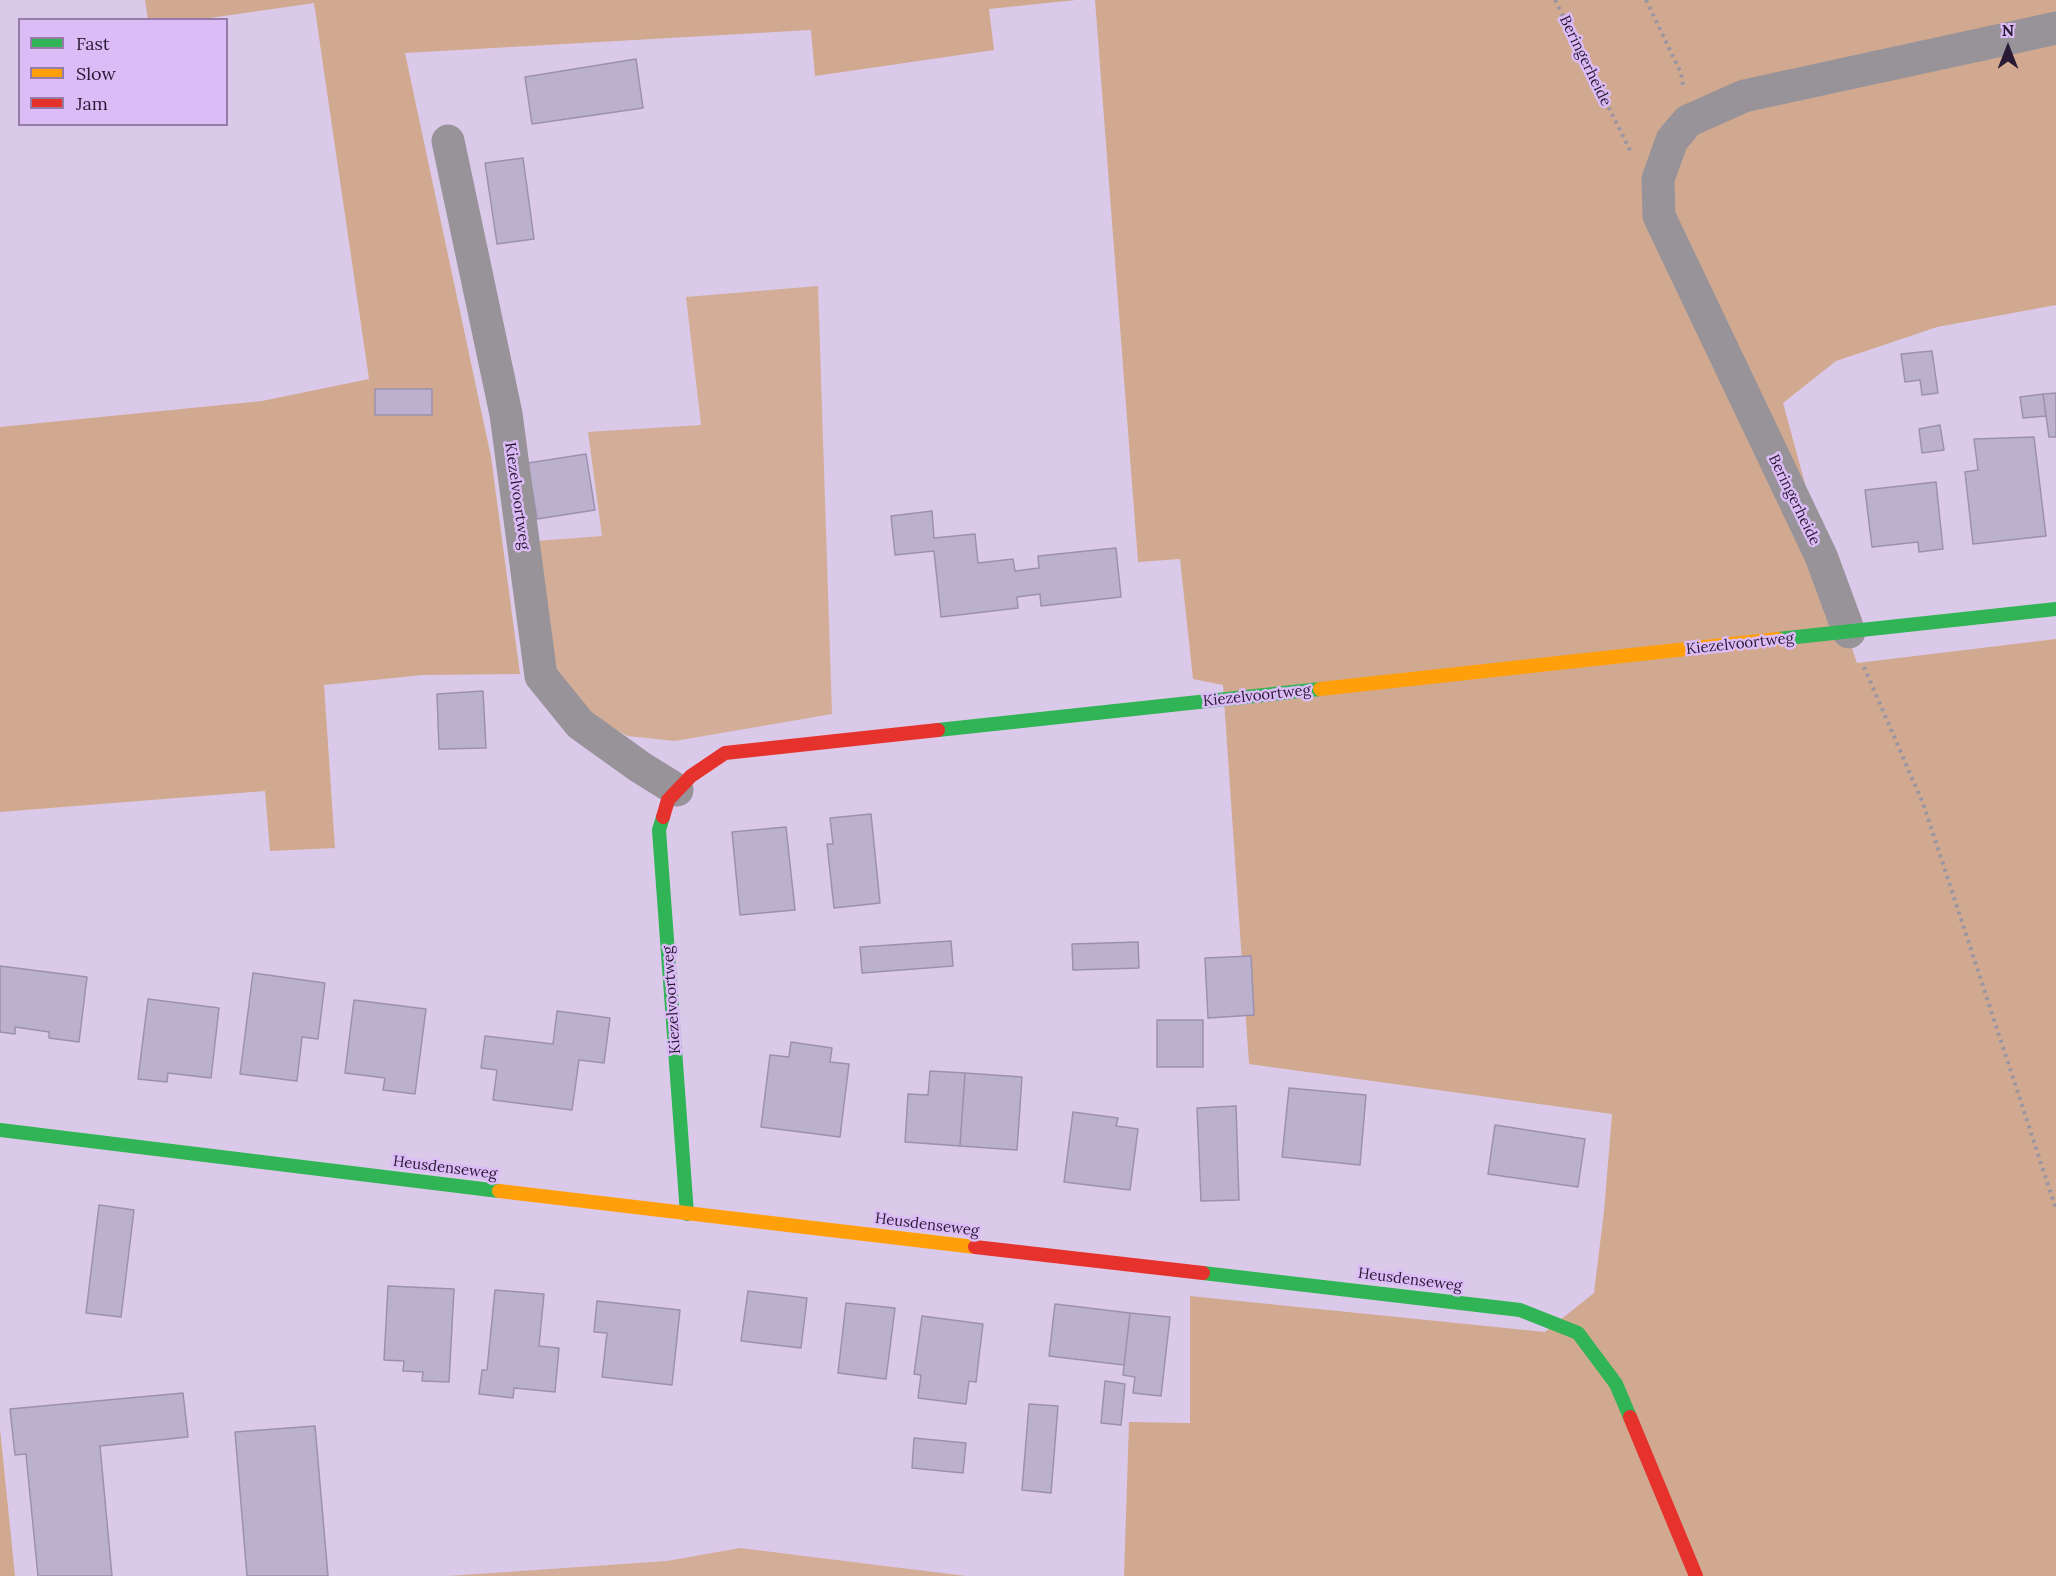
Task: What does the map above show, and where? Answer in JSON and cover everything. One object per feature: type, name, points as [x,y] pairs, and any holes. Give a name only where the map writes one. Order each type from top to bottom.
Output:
[{"type":"street","name":"Beringerheide","points":[[1849,632],[1821,556],[1659,216],[1658,179],[1672,140],[1688,121],[1744,96],[2056,28]]},
{"type":"street","name":"Kiezelvoortweg","points":[[448,141],[506,414],[541,676],[580,724],[677,790]]},
{"type":"street","points":[[1849,632],[2056,609]]},
{"type":"street","name":"Kiezelvoortweg","points":[[687,1214],[659,830],[668,800],[691,776],[725,753],[1849,632]]},
{"type":"street","name":"Heusdenseweg","points":[[0,1130],[687,1214],[1520,1310],[1578,1333],[1616,1384],[1695,1576]]},
{"type":"path","name":"Beringerheide","points":[[1555,0],[1628,149],[1658,179]]},
{"type":"path","points":[[1646,0],[1682,73],[1688,121]]},
{"type":"path","points":[[1849,632],[1924,806],[2056,1209]]},
{"type":"shaded area","points":[[145,0],[1076,0],[989,9],[994,50],[815,76],[811,30],[405,53],[491,457],[520,674],[423,675],[324,685],[335,848],[270,851],[265,791],[0,812],[0,427],[262,401],[369,379],[314,3],[210,18],[148,18]]},
{"type":"shaded area","points":[[1095,0],[2056,0],[2056,305],[1937,327],[1836,361],[1783,403],[1840,612],[1857,663],[2056,639],[2056,1576],[1124,1576],[1129,1422],[1190,1423],[1190,1296],[1545,1332],[1594,1293],[1612,1114],[1249,1064],[1223,685],[1193,679],[1180,559],[1138,562]]},
{"type":"shaded area","points":[[818,286],[832,714],[675,741],[628,736],[584,713],[553,677],[536,541],[602,536],[588,432],[701,425],[686,297]]},
{"type":"shaded area","points":[[0,1429],[15,1576],[0,1576]]},
{"type":"shaded area","points":[[740,1548],[966,1576],[448,1576],[667,1561]]},
{"type":"building","points":[[636,59],[643,108],[532,124],[525,77]]},
{"type":"building","points":[[523,158],[534,239],[497,244],[485,163]]},
{"type":"building","points":[[1932,351],[1938,393],[1922,395],[1920,380],[1905,382],[1901,354]]},
{"type":"building","points":[[375,389],[432,389],[432,415],[375,415]]},
{"type":"building","points":[[2056,393],[2056,437],[2049,437],[2043,394]]},
{"type":"building","points":[[2043,394],[2046,416],[2023,418],[2020,397]]},
{"type":"building","points":[[1940,425],[1944,450],[1922,453],[1919,429]]},
{"type":"building","points":[[2034,437],[2046,536],[1973,544],[1965,472],[1978,470],[1974,439]]},
{"type":"building","points":[[586,454],[595,510],[537,519],[528,463]]},
{"type":"building","points":[[1936,482],[1943,549],[1919,552],[1918,542],[1872,547],[1865,490]]},
{"type":"building","points":[[932,511],[934,538],[975,534],[978,563],[1013,559],[1015,571],[1039,568],[1038,556],[1116,548],[1121,597],[1041,606],[1040,594],[1017,597],[1018,608],[941,617],[934,551],[895,555],[891,516]]},
{"type":"building","points":[[483,691],[486,748],[439,749],[437,694]]},
{"type":"building","points":[[871,814],[880,903],[834,908],[827,844],[833,844],[830,818]]},
{"type":"building","points":[[786,827],[795,910],[740,915],[732,832]]},
{"type":"building","points":[[951,941],[953,966],[862,973],[860,947]]},
{"type":"building","points":[[1138,942],[1139,968],[1073,970],[1072,944]]},
{"type":"building","points":[[1251,956],[1254,1015],[1208,1018],[1205,958]]},
{"type":"building","points":[[0,966],[87,977],[79,1042],[49,1038],[49,1032],[15,1027],[15,1034],[0,1032]]},
{"type":"building","points":[[253,973],[325,983],[318,1039],[302,1037],[297,1081],[240,1074]]},
{"type":"building","points":[[148,999],[219,1008],[211,1078],[168,1073],[167,1082],[138,1079]]},
{"type":"building","points":[[354,1000],[426,1009],[415,1094],[383,1090],[385,1078],[345,1073]]},
{"type":"building","points":[[557,1011],[610,1018],[604,1063],[579,1060],[572,1110],[493,1100],[497,1070],[481,1068],[485,1036],[553,1044]]},
{"type":"building","points":[[1157,1020],[1203,1020],[1203,1067],[1157,1067]]},
{"type":"building","points":[[791,1042],[832,1048],[830,1062],[849,1064],[840,1137],[761,1127],[770,1055],[789,1057]]},
{"type":"building","points":[[930,1071],[965,1073],[960,1146],[905,1142],[908,1094],[928,1095]]},
{"type":"building","points":[[965,1073],[1022,1077],[1017,1150],[960,1146]]},
{"type":"building","points":[[1289,1088],[1366,1095],[1360,1165],[1282,1157]]},
{"type":"building","points":[[1236,1106],[1239,1200],[1201,1201],[1197,1108]]},
{"type":"building","points":[[1073,1112],[1118,1118],[1116,1126],[1138,1129],[1130,1190],[1064,1182]]},
{"type":"building","points":[[1495,1125],[1585,1139],[1578,1187],[1488,1174]]},
{"type":"building","points":[[99,1205],[134,1210],[121,1317],[86,1313]]},
{"type":"building","points":[[388,1286],[454,1289],[449,1382],[422,1381],[423,1372],[403,1371],[404,1361],[384,1360]]},
{"type":"building","points":[[495,1290],[544,1294],[539,1346],[559,1348],[555,1392],[514,1388],[513,1398],[479,1394],[482,1370],[487,1370]]},
{"type":"building","points":[[748,1291],[807,1298],[801,1348],[741,1341]]},
{"type":"building","points":[[597,1301],[680,1310],[672,1385],[602,1377],[607,1333],[594,1332]]},
{"type":"building","points":[[846,1303],[895,1308],[886,1379],[838,1373]]},
{"type":"building","points":[[1055,1304],[1130,1313],[1124,1365],[1049,1356]]},
{"type":"building","points":[[1130,1313],[1170,1317],[1161,1396],[1133,1393],[1135,1377],[1123,1375]]},
{"type":"building","points":[[922,1316],[983,1324],[976,1382],[969,1381],[966,1404],[918,1398],[921,1375],[914,1374]]},
{"type":"building","points":[[1105,1381],[1125,1384],[1121,1425],[1101,1423]]},
{"type":"building","points":[[183,1393],[188,1437],[100,1446],[112,1576],[38,1576],[26,1454],[15,1455],[10,1409]]},
{"type":"building","points":[[1029,1404],[1058,1406],[1051,1493],[1022,1490]]},
{"type":"building","points":[[315,1426],[328,1576],[247,1576],[235,1432]]},
{"type":"building","points":[[914,1438],[966,1443],[963,1473],[912,1468]]},
{"type":"traffic: fast","points":[[1778,639],[2056,609]]},
{"type":"traffic: fast","points":[[938,730],[1320,689]]},
{"type":"traffic: fast","points":[[663,817],[659,830],[687,1214]]},
{"type":"traffic: fast","points":[[0,1130],[499,1191]]},
{"type":"traffic: fast","points":[[1203,1273],[1520,1310],[1578,1333],[1616,1384],[1630,1417]]},
{"type":"traffic: slow","points":[[1320,689],[1778,639]]},
{"type":"traffic: slow","points":[[499,1191],[975,1247]]},
{"type":"traffic: jam","points":[[663,817],[668,800],[691,776],[725,753],[938,730]]},
{"type":"traffic: jam","points":[[975,1247],[1203,1273]]},
{"type":"traffic: jam","points":[[1630,1417],[1696,1576]]}]
